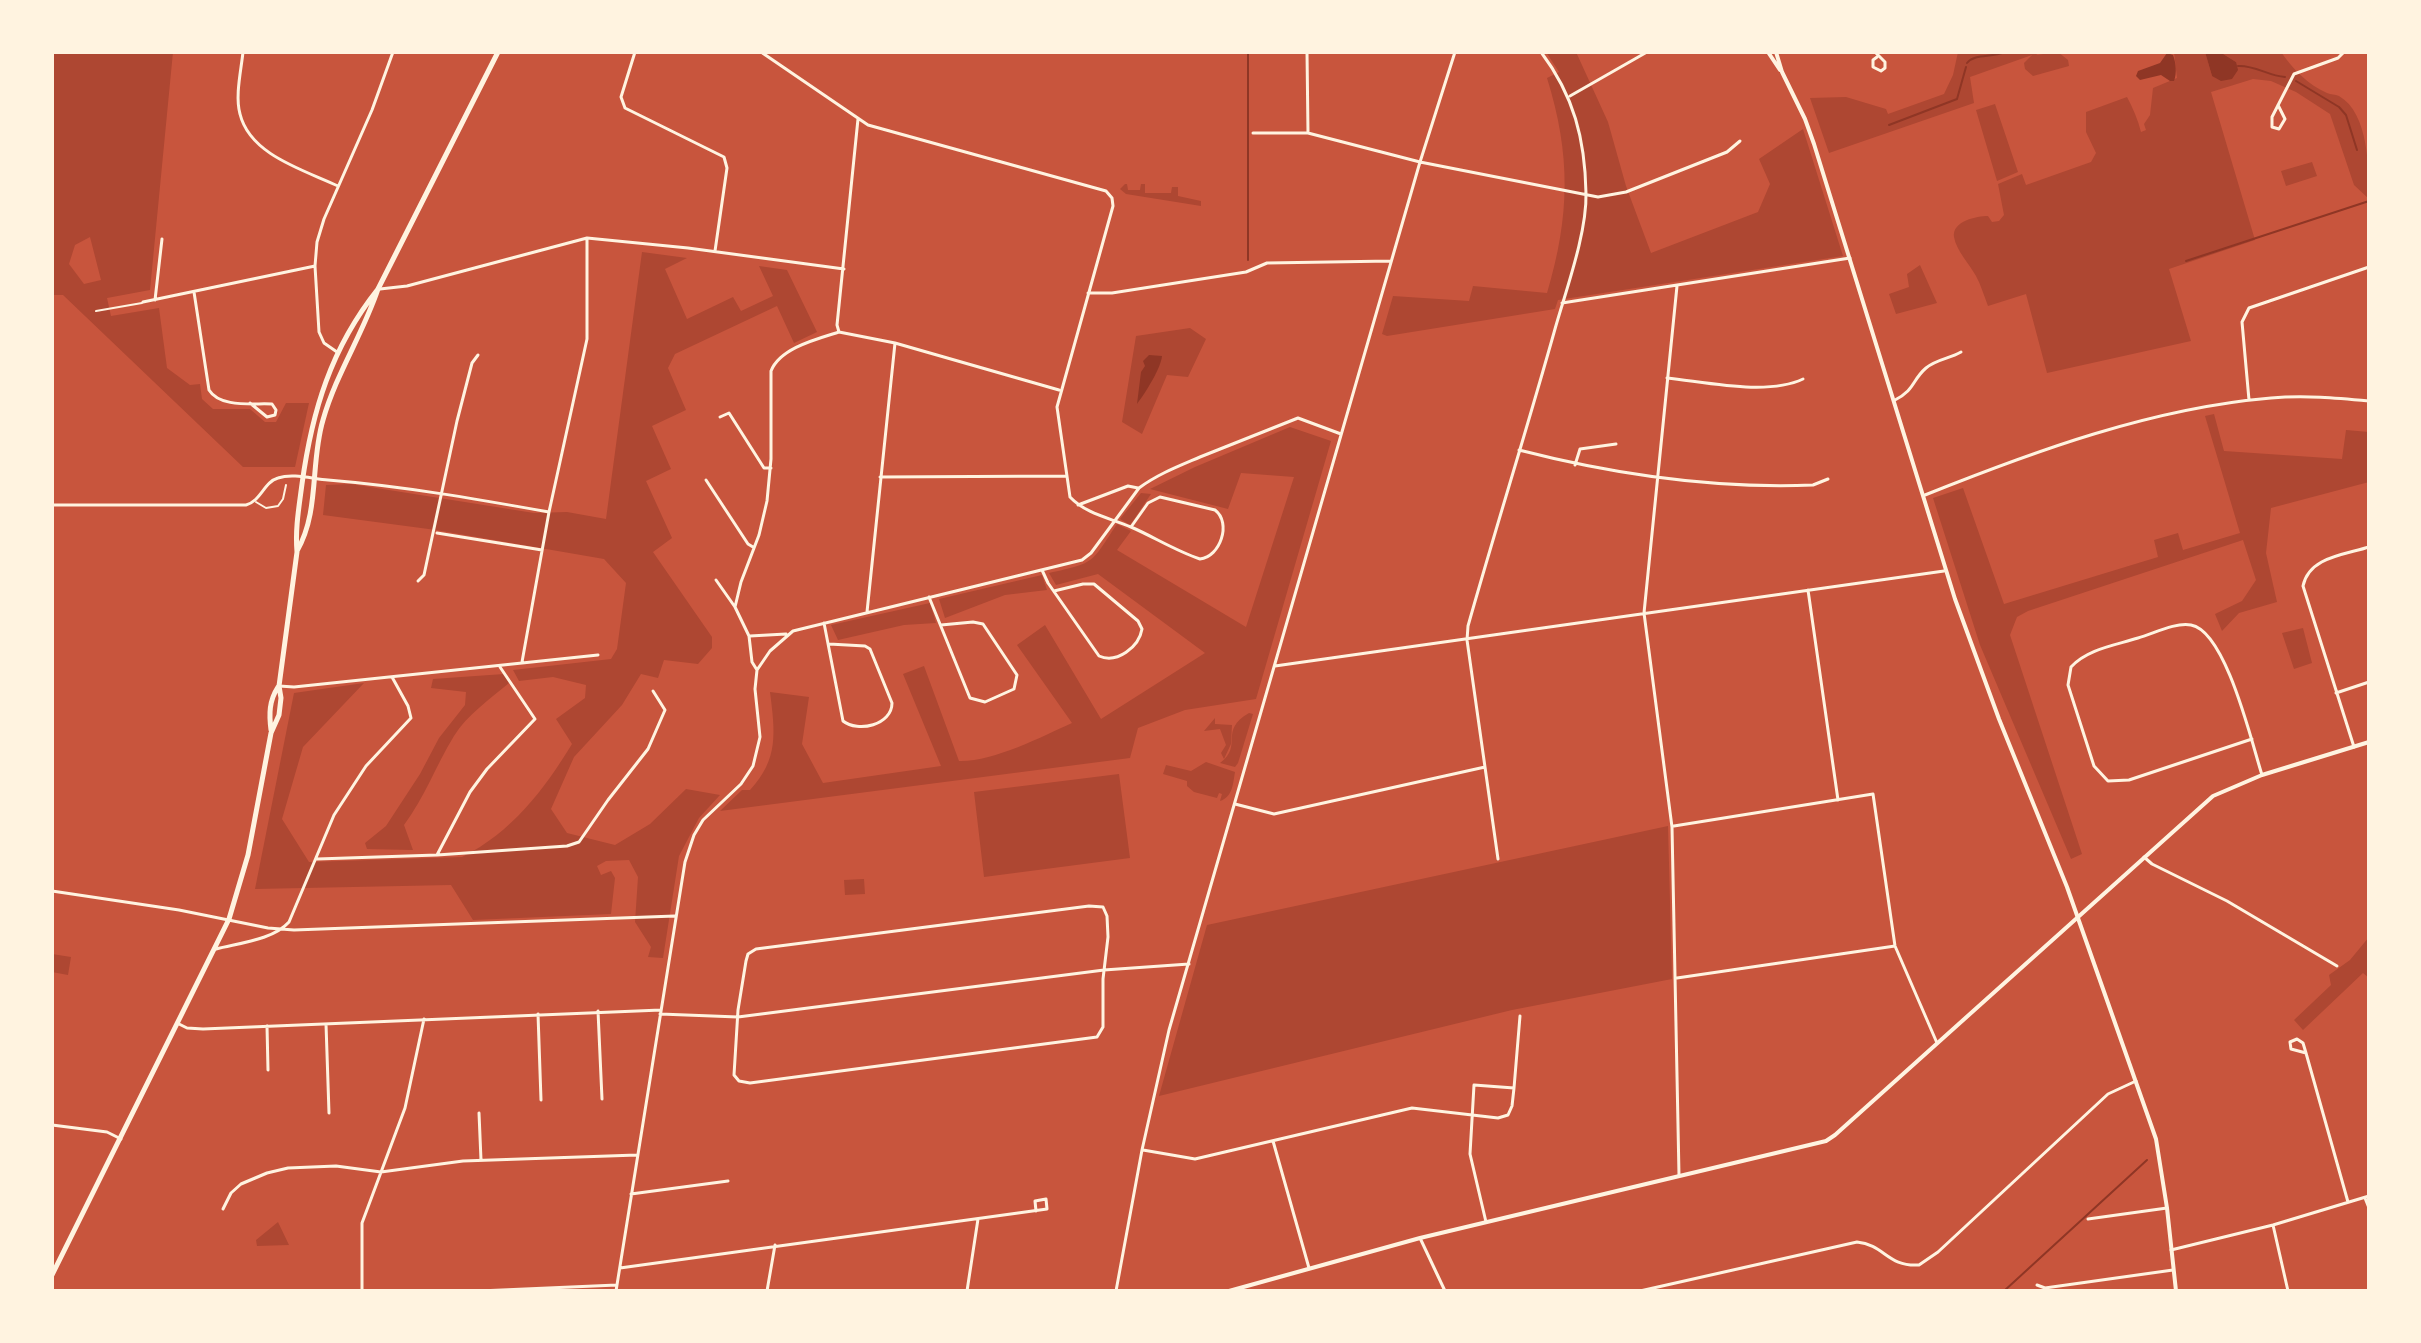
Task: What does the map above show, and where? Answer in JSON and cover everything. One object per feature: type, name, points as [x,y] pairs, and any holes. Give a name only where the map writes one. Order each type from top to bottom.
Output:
[{"type":"main road","points":[[297,552],[306,536],[320,431],[347,359],[378,289],[498,52]]},
{"type":"main road","points":[[1768,52],[1782,72],[1805,119],[1946,570],[1994,706],[2077,918],[2156,1139],[2176,1291]]},
{"type":"main road","points":[[1776,52],[1782,72]]},
{"type":"main road","points":[[52,1275],[229,919],[248,855],[271,733],[269,714],[272,696],[279,686],[297,552],[295,534],[313,417],[338,353],[363,308],[378,289]]},
{"type":"main road","points":[[338,353],[347,359]]},
{"type":"main road","points":[[1229,1291],[1420,1238],[1826,1141],[2213,796],[2262,775],[2369,742]]},
{"type":"street","points":[[243,52],[239,113],[247,132],[269,152],[338,186]]},
{"type":"street","points":[[338,353],[324,343],[319,332],[315,266],[317,242],[393,52]]},
{"type":"street","points":[[635,52],[621,97],[625,108],[724,157],[727,168],[715,251]]},
{"type":"street","points":[[761,52],[868,125],[1106,191],[1112,198],[1113,206],[1057,407],[1070,497],[1078,505],[1202,559],[1215,552],[1224,526],[1222,517],[1215,510],[1160,497],[1148,503],[1131,527]]},
{"type":"street","points":[[1307,52],[1308,133]]},
{"type":"street","points":[[1116,1291],[1142,1150],[1169,1030],[1391,261],[1455,52]]},
{"type":"street","points":[[1498,859],[1467,640],[1468,626],[1562,303],[1587,197],[1583,141],[1569,97],[1541,52]]},
{"type":"street","points":[[1569,97],[1647,52]]},
{"type":"street","points":[[2278,105],[2285,119],[2279,129],[2272,127],[2271,122],[2278,105],[2297,71],[2351,52]]},
{"type":"street","points":[[839,332],[837,325],[858,119]]},
{"type":"street","points":[[1253,133],[1308,133],[1420,162],[1587,197],[1626,192],[1727,152],[1740,141]]},
{"type":"street","points":[[378,289],[407,286],[587,238],[715,251],[844,269]]},
{"type":"street","points":[[522,662],[549,512],[587,339],[587,238]]},
{"type":"street","points":[[155,300],[162,239]]},
{"type":"street","points":[[1562,303],[1850,258]]},
{"type":"street","points":[[1088,293],[1112,293],[1246,272],[1267,263],[1391,261]]},
{"type":"street","points":[[143,302],[315,266]]},
{"type":"street","points":[[2249,400],[2242,331],[2242,322],[2249,308],[2369,267]]},
{"type":"street","points":[[1677,286],[1644,613],[1672,827],[1679,1176]]},
{"type":"street","points":[[194,292],[209,390],[213,397],[221,401],[272,404],[275,415],[267,417],[250,403]]},
{"type":"street","points":[[735,607],[767,501],[771,468],[771,371],[774,363],[795,349],[839,332],[895,343],[1060,390]]},
{"type":"street","points":[[867,612],[895,343]]},
{"type":"street","points":[[1895,400],[1912,389],[1922,372],[1934,362],[1961,352]]},
{"type":"street","points":[[418,581],[424,575],[472,363],[478,355]]},
{"type":"street","points":[[1667,378],[1743,386],[1788,386],[1803,379]]},
{"type":"street","points":[[1925,495],[2055,447],[2117,428],[2249,400],[2298,396],[2369,401]]},
{"type":"street","points":[[720,417],[729,413],[764,468],[771,468]]},
{"type":"street","points":[[749,636],[786,634],[1085,558],[1139,488],[1162,473],[1298,418],[1341,434]]},
{"type":"street","points":[[1575,465],[1580,449],[1616,444]]},
{"type":"street","points":[[1519,450],[1575,465],[1657,479],[1741,486],[1813,485],[1828,479]]},
{"type":"street","points":[[880,477],[1067,476]]},
{"type":"street","points":[[52,505],[246,505],[256,501],[274,480],[287,477],[441,493],[549,512]]},
{"type":"street","points":[[706,480],[753,547]]},
{"type":"street","points":[[1078,505],[1128,486],[1139,488]]},
{"type":"street","points":[[437,533],[542,550]]},
{"type":"street","points":[[2354,747],[2303,592],[2308,570],[2316,564],[2369,547]]},
{"type":"street","points":[[1042,570],[1054,591],[1102,657],[1115,658],[1138,641],[1142,632],[1138,621],[1094,584],[1054,591]]},
{"type":"street","points":[[1275,666],[1946,570]]},
{"type":"street","points":[[716,580],[735,607],[749,636],[752,662],[757,670]]},
{"type":"street","points":[[1808,589],[1838,800]]},
{"type":"street","points":[[929,597],[972,699],[989,701],[1007,695],[1016,688],[1017,675],[984,625],[973,622],[941,625]]},
{"type":"street","points":[[824,623],[843,721],[860,728],[887,717],[892,703],[870,649],[829,644]]},
{"type":"street","points":[[2252,739],[2127,780],[2108,781],[2094,766],[2068,685],[2071,667],[2088,654],[2180,625],[2198,627],[2207,635],[2232,676],[2252,739],[2262,775]]},
{"type":"street","points":[[616,1291],[685,862],[694,835],[712,811],[741,784],[757,754],[760,737],[755,689],[757,670],[764,656],[786,634]]},
{"type":"street","points":[[279,686],[294,687],[598,655]]},
{"type":"street","points":[[437,855],[470,792],[487,769],[535,719],[500,666]]},
{"type":"street","points":[[216,949],[282,930],[289,922],[334,815],[366,766],[411,718],[392,677]]},
{"type":"street","points":[[2336,693],[2369,682]]},
{"type":"street","points":[[317,859],[437,855],[567,846],[579,842],[659,730],[665,710],[653,691]]},
{"type":"street","points":[[1235,804],[1274,814],[1485,767]]},
{"type":"street","points":[[1672,827],[1873,794],[1895,946],[1937,1043]]},
{"type":"street","points":[[2144,857],[2152,864],[2227,901],[2337,966]]},
{"type":"street","points":[[52,891],[282,930],[675,916]]},
{"type":"street","points":[[1097,905],[1104,909],[1108,922],[1103,1027],[1096,1037],[750,1083],[739,1081],[733,1072],[738,1017],[748,954],[758,948],[1097,905]]},
{"type":"street","points":[[1677,978],[1895,946]]},
{"type":"street","points":[[179,1024],[203,1029],[598,1011],[738,1017],[1104,970],[1189,964]]},
{"type":"street","points":[[598,1011],[602,1099]]},
{"type":"street","points":[[538,1014],[541,1100]]},
{"type":"street","points":[[1142,1150],[1195,1159],[1412,1108],[1498,1118],[1508,1115],[1512,1106],[1520,1016]]},
{"type":"street","points":[[362,1291],[362,1223],[405,1108],[424,1019]]},
{"type":"street","points":[[326,1024],[329,1113]]},
{"type":"street","points":[[267,1026],[268,1070]]},
{"type":"street","points":[[2306,1053],[2348,1202]]},
{"type":"street","points":[[1640,1291],[1857,1242],[1867,1243],[1895,1263],[1919,1265],[2108,1094],[2136,1081]]},
{"type":"street","points":[[1486,1222],[1470,1154],[1474,1085],[1514,1088]]},
{"type":"street","points":[[479,1113],[481,1160]]},
{"type":"street","points":[[52,1125],[107,1132],[121,1139]]},
{"type":"street","points":[[1273,1141],[1309,1269]]},
{"type":"street","points":[[223,1209],[235,1189],[273,1171],[336,1166],[381,1172],[481,1160],[638,1155]]},
{"type":"street","points":[[631,1194],[728,1181]]},
{"type":"street","points":[[2171,1250],[2273,1225],[2367,1197],[2369,1208]]},
{"type":"street","points":[[2088,1219],[2167,1208]]},
{"type":"street","points":[[620,1268],[1036,1211]]},
{"type":"street","points":[[967,1291],[978,1219]]},
{"type":"street","points":[[2273,1225],[2288,1291]]},
{"type":"street","points":[[1420,1238],[1445,1291]]},
{"type":"street","points":[[767,1291],[775,1245]]},
{"type":"street","points":[[2037,1285],[2045,1288],[2173,1270]]},
{"type":"street","points":[[479,1291],[617,1285]]},
{"type":"lane","points":[[96,311],[143,302]]},
{"type":"lane","points":[[1298,418],[1307,414]]},
{"type":"lane","points":[[256,501],[266,508],[278,506],[286,485]]},
{"type":"shaded area","points":[[52,52],[173,52],[150,290],[107,298],[111,316],[159,308],[167,368],[190,385],[200,384],[202,399],[213,409],[250,409],[265,422],[276,422],[286,403],[309,403],[295,467],[243,467],[63,295],[52,295]],"holes":[[[90,237],[101,280],[84,284],[69,264],[75,245]]]},
{"type":"shaded area","points":[[1546,52],[1576,52],[1608,122],[1626,186],[1651,253],[1758,212],[1770,184],[1759,159],[1803,129],[1843,256],[1558,300],[1555,309],[1387,336],[1382,334],[1393,296],[1469,301],[1473,286],[1547,293],[1560,238],[1565,186],[1560,133],[1547,78],[1559,72]]},
{"type":"shaded area","points":[[1958,52],[2041,52],[2036,55],[2058,52],[2068,60],[2069,66],[2033,76],[2025,69],[2024,63],[2032,55],[1970,77],[1974,103],[1829,153],[1810,98],[1846,97],[1886,109],[1888,114],[1944,94],[1953,75]]},
{"type":"shaded area","points":[[2174,52],[2205,52],[2212,76],[2236,62],[2220,52],[2281,52],[2307,81],[2320,90],[2339,96],[2356,115],[2365,143],[2369,199],[2354,185],[2330,114],[2296,92],[2271,81],[2253,79],[2211,92],[2255,240],[2169,269],[2191,341],[2047,373],[2026,294],[1988,306],[1976,276],[1957,247],[1954,232],[1961,223],[1978,217],[1988,216],[1992,222],[1999,221],[2004,215],[1998,184],[2022,174],[2026,185],[2091,162],[2096,153],[2086,132],[2086,112],[2127,97],[2141,132],[2146,130],[2144,124],[2150,115],[2153,88],[2177,78]]},
{"type":"shaded area","points":[[2205,52],[2220,52],[2236,62],[2238,70],[2232,79],[2221,81],[2212,76]]},
{"type":"shaded area","points":[[2167,53],[2173,55],[2175,61],[2174,81],[2161,75],[2140,80],[2136,76],[2138,71],[2160,63]]},
{"type":"shaded area","points":[[1995,104],[2018,172],[1997,181],[1976,110]]},
{"type":"shaded area","points":[[2312,162],[2317,176],[2286,186],[2281,171]]},
{"type":"shaded area","points":[[1125,184],[1128,190],[1140,190],[1141,184],[1145,184],[1145,193],[1171,193],[1172,187],[1178,187],[1178,196],[1201,201],[1201,206],[1126,194],[1120,189]]},
{"type":"shaded area","points":[[642,252],[687,258],[665,269],[687,319],[733,297],[741,311],[773,296],[759,266],[787,270],[817,332],[794,343],[777,306],[675,354],[668,368],[686,410],[652,426],[671,469],[646,481],[672,538],[653,552],[712,637],[712,648],[698,664],[664,660],[658,678],[641,674],[622,705],[574,757],[551,809],[567,833],[615,845],[650,824],[686,789],[720,795],[699,818],[679,856],[663,958],[648,957],[651,947],[635,922],[638,877],[629,860],[606,861],[597,866],[601,875],[611,871],[615,878],[611,914],[473,920],[451,885],[255,889],[294,693],[364,683],[303,747],[282,819],[309,862],[462,857],[496,836],[525,809],[572,744],[556,719],[585,698],[586,685],[553,677],[519,681],[513,670],[611,659],[617,649],[626,583],[604,559],[436,530],[323,515],[326,485],[351,484],[534,513],[567,512],[606,519]]},
{"type":"shaded area","points":[[1920,265],[1937,303],[1896,314],[1889,294],[1909,287],[1907,274]]},
{"type":"shaded area","points":[[1190,328],[1206,339],[1188,377],[1167,375],[1142,434],[1122,422],[1136,336]]},
{"type":"shaded area","points":[[1149,355],[1162,356],[1161,361],[1137,404],[1141,372],[1145,366],[1143,361]]},
{"type":"shaded area","points":[[2214,414],[2224,451],[2342,459],[2346,430],[2369,432],[2369,482],[2271,508],[2266,553],[2277,602],[2239,613],[2222,631],[2215,614],[2242,601],[2256,580],[2243,540],[2017,617],[2010,635],[2082,854],[2071,859],[1980,645],[1933,498],[1963,488],[2004,604],[2158,557],[2154,540],[2178,533],[2183,550],[2240,533],[2205,416]]},
{"type":"shaded area","points":[[1290,427],[1331,441],[1256,699],[1185,710],[1138,728],[1130,758],[720,811],[742,790],[750,790],[766,767],[774,732],[770,692],[809,697],[802,744],[823,783],[941,766],[903,674],[924,666],[959,761],[1002,753],[1072,723],[1017,645],[1045,625],[1101,719],[1205,653],[1098,574],[1056,585],[1049,573],[1076,567],[1091,559],[1117,524],[1131,531],[1117,550],[1246,627],[1294,477],[1241,473],[1228,509],[1150,489]]},
{"type":"shaded area","points":[[1141,493],[1151,494],[1130,525],[1120,519]]},
{"type":"shaded area","points":[[1042,575],[1047,590],[1005,595],[945,618],[939,599]]},
{"type":"shaded area","points":[[930,603],[936,623],[904,625],[838,640],[831,625]]},
{"type":"shaded area","points":[[2303,628],[2312,663],[2294,669],[2282,633]]},
{"type":"shaded area","points":[[504,674],[509,683],[459,728],[404,825],[413,850],[367,849],[365,843],[386,826],[439,738],[465,705],[466,692],[431,688],[433,679]]},
{"type":"shaded area","points":[[1249,713],[1253,714],[1238,763],[1235,767],[1220,763],[1230,750],[1235,726]]},
{"type":"shaded area","points":[[1215,718],[1215,724],[1232,725],[1231,744],[1224,759],[1221,753],[1226,745],[1220,729],[1204,731]]},
{"type":"shaded area","points":[[1206,762],[1235,772],[1230,793],[1220,801],[1222,794],[1219,793],[1217,798],[1194,792],[1187,786],[1187,781],[1163,774],[1166,765],[1191,771]]},
{"type":"shaded area","points":[[1119,774],[1130,858],[984,877],[974,792]]},
{"type":"shaded area","points":[[1668,826],[1672,979],[1512,1010],[1159,1096],[1207,925]]},
{"type":"shaded area","points":[[864,879],[865,894],[845,895],[844,880]]},
{"type":"shaded area","points":[[2369,937],[2369,978],[2363,973],[2303,1030],[2294,1020],[2331,985],[2329,975],[2350,960]]},
{"type":"shaded area","points":[[52,954],[71,957],[68,975],[52,972]]},
{"type":"shaded area","points":[[278,1222],[289,1245],[257,1246],[256,1240]]},
{"type":"waterway","points":[[1248,52],[1248,260]]},
{"type":"waterway","points":[[1967,63],[1974,58],[2004,52]]},
{"type":"waterway","points":[[2238,66],[2285,77]]},
{"type":"waterway","points":[[1889,125],[1957,99],[1966,67]]},
{"type":"waterway","points":[[2296,81],[2339,107],[2346,115],[2357,150]]},
{"type":"waterway","points":[[2186,261],[2369,201]]},
{"type":"waterway","points":[[2004,1291],[2147,1160]]}]
